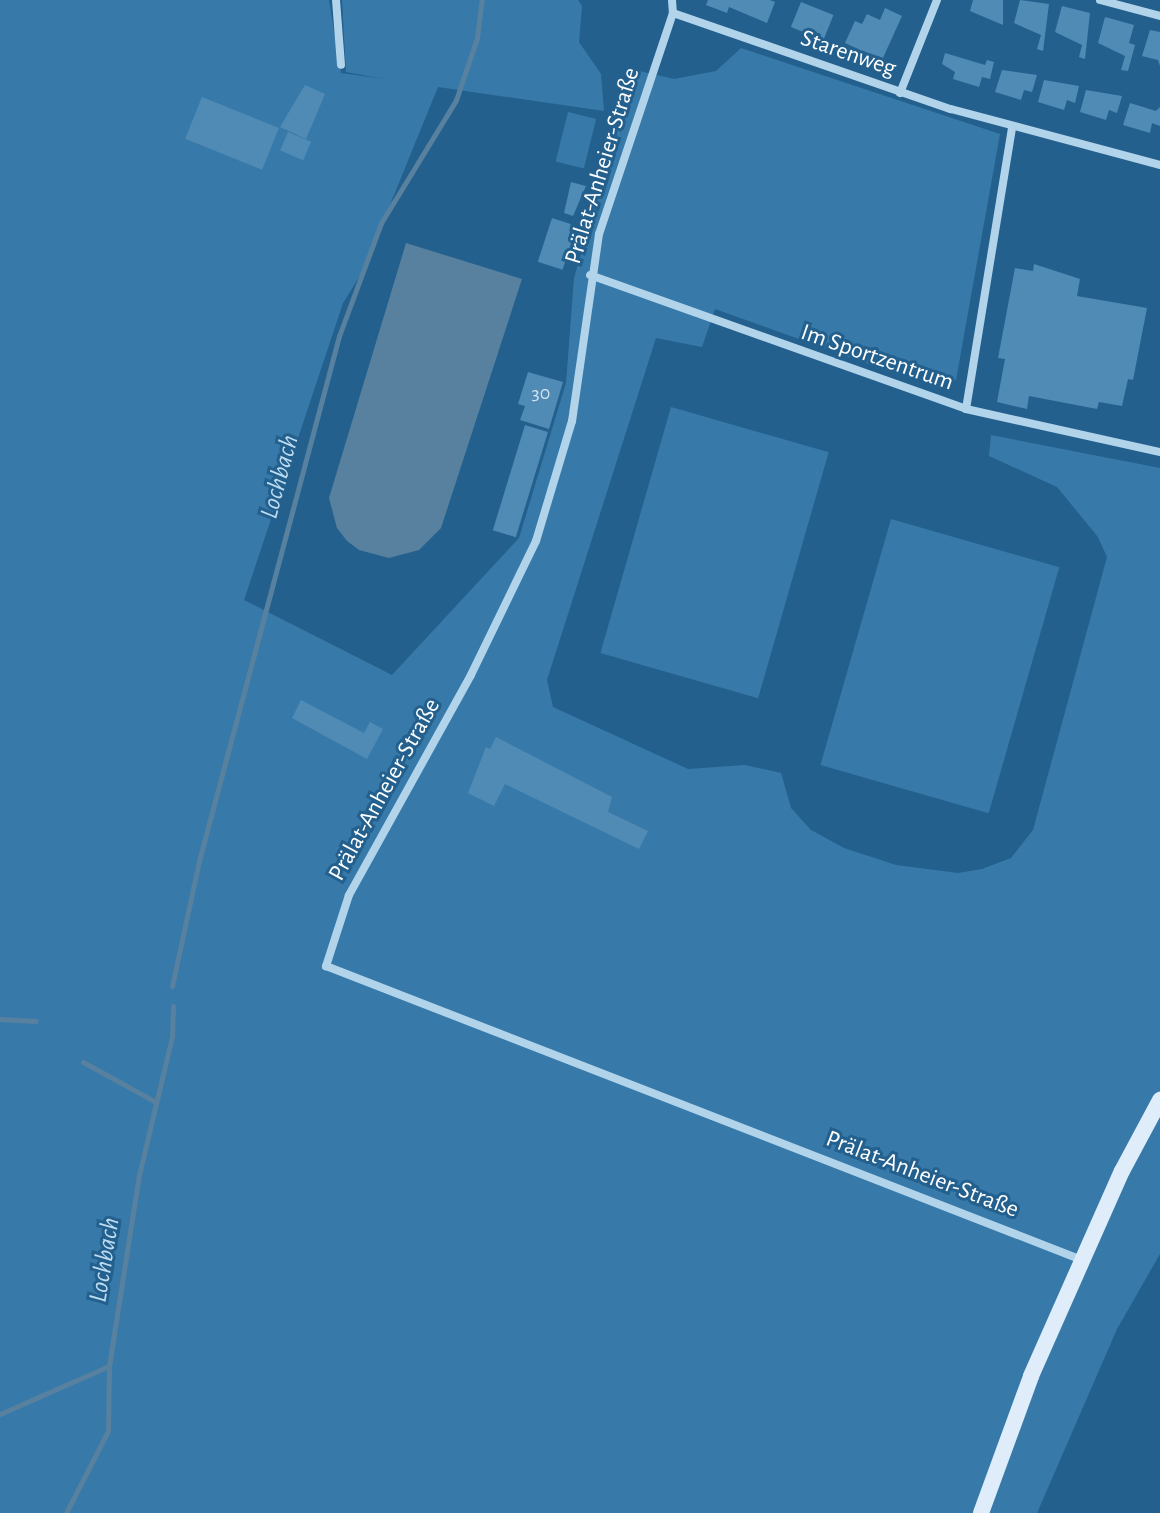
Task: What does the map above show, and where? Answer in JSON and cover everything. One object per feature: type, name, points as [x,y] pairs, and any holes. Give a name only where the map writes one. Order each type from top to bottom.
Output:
[{"type":"street","points":[[336,0],[341,65]]},
{"type":"street","name":"Prälat-Anheier-Straße","points":[[672,0],[673,13],[590,275],[572,421],[536,541],[464,688],[349,895],[326,966],[1082,1260]]},
{"type":"street","points":[[900,93],[937,0]]},
{"type":"street","points":[[1100,0],[1160,16]]},
{"type":"street","name":"Starenweg","points":[[673,13],[900,93],[1012,128],[1160,165]]},
{"type":"street","points":[[966,409],[1012,128]]},
{"type":"street","name":"Im Sportzentrum","points":[[590,275],[966,409],[1160,452]]},
{"type":"street","points":[[981,1513],[1082,1260],[1160,1100]]},
{"type":"shaded area","points":[[0,0],[329,0],[341,73],[384,79],[346,72],[342,0],[578,0],[582,6],[579,42],[601,74],[604,111],[438,87],[363,271],[343,303],[244,600],[392,675],[519,538],[566,383],[574,278],[635,70],[674,79],[716,71],[741,48],[1000,134],[956,380],[946,385],[899,375],[715,309],[702,347],[656,338],[547,680],[553,707],[688,769],[745,765],[781,773],[791,808],[811,830],[844,848],[896,865],[958,873],[982,869],[1011,858],[1033,830],[1107,557],[1098,537],[1057,487],[989,456],[991,435],[1160,468],[1160,1254],[1117,1329],[1037,1513],[0,1513]]},
{"type":"shaded area","points":[[568,112],[596,119],[584,169],[556,161]]},
{"type":"shaded area","points":[[406,243],[522,279],[441,528],[419,550],[389,558],[359,550],[347,541],[337,528],[329,498]]},
{"type":"shaded area","points":[[671,407],[829,452],[758,698],[600,653]]},
{"type":"shaded area","points":[[891,519],[1059,567],[989,813],[820,765]]},
{"type":"building","points":[[708,0],[775,2],[767,23],[729,7],[727,13],[706,5]]},
{"type":"building","points":[[973,0],[1003,0],[1003,25],[970,11]]},
{"type":"building","points":[[1020,0],[1049,4],[1043,51],[1037,49],[1041,35],[1014,23]]},
{"type":"building","points":[[801,2],[833,15],[823,40],[791,27]]},
{"type":"building","points":[[1062,6],[1090,13],[1085,59],[1079,57],[1082,45],[1055,32]]},
{"type":"building","points":[[885,8],[902,16],[882,60],[845,43],[855,21],[862,24],[867,14],[880,20]]},
{"type":"building","points":[[1105,17],[1134,25],[1129,43],[1135,45],[1128,71],[1121,70],[1125,56],[1098,43]]},
{"type":"building","points":[[1150,30],[1160,32],[1160,66],[1158,60],[1142,56]]},
{"type":"building","points":[[945,53],[985,65],[987,60],[994,62],[990,79],[982,77],[979,87],[953,79],[955,72],[942,64]]},
{"type":"building","points":[[1002,70],[1037,75],[1032,92],[1024,90],[1021,100],[995,92]]},
{"type":"building","points":[[1044,80],[1079,86],[1075,103],[1067,100],[1064,110],[1038,102]]},
{"type":"building","points":[[305,85],[325,94],[306,139],[280,127]]},
{"type":"building","points":[[1086,90],[1122,96],[1117,113],[1109,110],[1106,120],[1080,112]]},
{"type":"building","points":[[202,97],[279,128],[262,170],[185,139]]},
{"type":"building","points":[[1130,103],[1156,111],[1160,107],[1160,126],[1152,123],[1150,133],[1123,125]]},
{"type":"building","points":[[288,132],[311,142],[303,160],[280,150]]},
{"type":"building","points":[[571,182],[586,186],[573,216],[564,213]]},
{"type":"building","points":[[552,218],[577,226],[563,270],[538,262]]},
{"type":"building","points":[[1034,264],[1080,279],[1077,296],[1147,308],[1133,380],[1128,379],[1122,406],[1099,402],[1097,409],[1029,396],[1027,409],[997,402],[1005,359],[998,358],[1015,268],[1033,271]]},
{"type":"building","points":[[528,372],[563,382],[549,429],[520,420],[525,406],[518,404]]},
{"type":"building","points":[[525,425],[548,432],[516,537],[493,530]]},
{"type":"building","points":[[301,700],[364,733],[370,722],[383,729],[367,759],[292,718]]},
{"type":"building","points":[[496,737],[612,797],[608,812],[648,831],[639,849],[505,784],[494,806],[468,793],[486,747],[490,749]]},
{"type":"waterway","name":"Lochbach","points":[[172,986],[200,857],[339,336],[381,223],[456,100],[477,38],[482,0]]},
{"type":"waterway","name":"Lochbach","points":[[66,1513],[108,1431],[109,1366],[139,1175],[172,1036],[173,1006]]},
{"type":"waterway","points":[[0,1019],[36,1021]]},
{"type":"waterway","points":[[83,1062],[156,1102]]},
{"type":"waterway","points":[[0,1414],[109,1366]]}]
